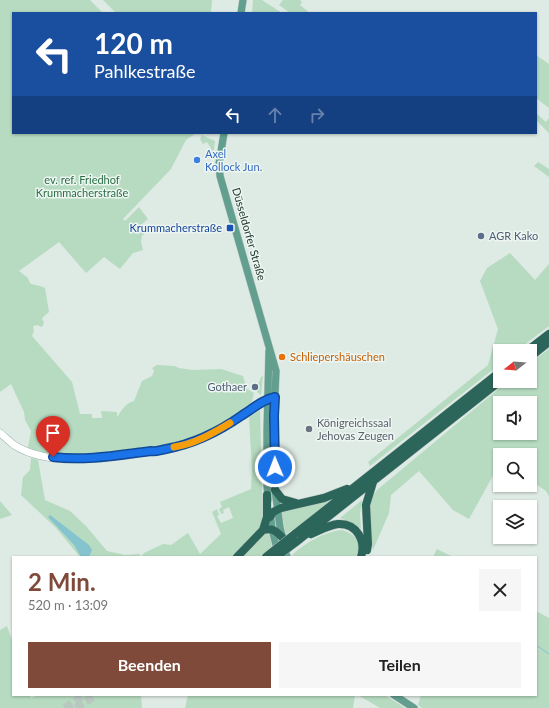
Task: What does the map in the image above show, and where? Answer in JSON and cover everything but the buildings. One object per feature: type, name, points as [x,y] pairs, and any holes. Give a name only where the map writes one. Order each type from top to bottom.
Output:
[{"type":"highway","points":[[536,344],[549,334]]},
{"type":"highway","points":[[537,351],[549,342]]},
{"type":"highway","points":[[279,556],[297,538],[493,378]]},
{"type":"highway","points":[[270,517],[276,510],[330,496],[373,477],[493,386]]},
{"type":"highway","points":[[366,556],[368,544],[366,505],[373,477]]},
{"type":"highway","points":[[275,490],[282,499],[301,504]]},
{"type":"highway","points":[[238,556],[263,530],[267,517],[267,495]]},
{"type":"highway","points":[[268,556],[297,538],[332,526],[344,524],[351,527],[361,536],[363,542],[361,556]]},
{"type":"highway","points":[[263,530],[275,530],[282,537]]},
{"type":"main road","points":[[241,12],[243,0]]},
{"type":"main road","name":"Düsseldorfer Straße","points":[[224,134],[219,164],[220,176],[276,371],[274,416],[276,510],[287,556]]},
{"type":"main road","name":"Düsseldorfer Straße","points":[[268,341],[267,495],[278,556]]},
{"type":"main road","points":[[396,696],[414,708]]},
{"type":"street","points":[[0,433],[22,449],[32,453],[53,457],[72,459],[102,458],[151,451],[156,452],[183,446],[205,437],[242,416],[268,398],[275,397]]},
{"type":"green space","name":"ev. ref. Friedhof Krummacherstraße","points":[[0,0],[90,0],[102,12],[12,12],[12,134],[195,134],[186,140],[171,169],[123,219],[125,221],[139,207],[148,219],[142,224],[145,228],[141,242],[143,250],[133,253],[120,269],[104,257],[86,273],[59,242],[19,271],[28,278],[30,283],[45,288],[49,312],[42,318],[44,323],[42,327],[37,325],[33,326],[34,331],[32,336],[72,382],[80,414],[92,414],[92,418],[102,418],[101,411],[117,412],[118,416],[124,407],[134,401],[142,381],[152,376],[154,371],[152,368],[157,365],[175,366],[193,370],[221,369],[243,376],[247,389],[254,393],[251,405],[235,417],[196,439],[168,447],[98,455],[69,456],[55,455],[28,448],[31,431],[25,420],[24,412],[11,384],[0,392]]},
{"type":"green space","points":[[103,0],[212,0],[211,12],[115,12]]},
{"type":"green space","points":[[253,0],[262,0],[280,12],[252,12]]},
{"type":"green space","points":[[283,0],[300,0],[302,2],[300,5],[309,12],[289,12],[279,5]]},
{"type":"green space","points":[[537,56],[549,64],[549,108],[537,99]]},
{"type":"green space","points":[[537,114],[546,122],[549,118],[549,133],[537,121]]},
{"type":"green space","points":[[202,135],[215,141],[213,158],[209,151],[212,150],[207,142],[203,144],[200,139]]},
{"type":"green space","points":[[538,162],[549,169],[549,177],[534,166]]},
{"type":"green space","points":[[510,253],[535,280],[549,264],[549,326],[525,344],[494,344],[498,329],[480,281],[487,268]]},
{"type":"green space","points":[[493,347],[493,369],[370,466],[368,462],[488,365]]},
{"type":"green space","points":[[549,349],[549,496],[546,491],[537,485],[537,448],[493,448],[493,476],[469,519],[453,510],[419,471],[391,495],[389,513],[373,550],[370,537],[368,503],[377,490],[500,388],[537,388],[537,358]]},
{"type":"green space","points":[[263,376],[261,395],[256,390],[261,377]]},
{"type":"green space","points":[[260,410],[263,526],[237,556],[142,556],[144,553],[163,544],[171,545],[188,533],[200,554],[221,534],[212,512],[217,509],[219,515],[217,516],[221,523],[233,518],[229,507],[223,510],[224,513],[221,514],[219,509],[222,507],[220,502],[251,489],[252,469],[249,417]]},
{"type":"green space","points":[[31,458],[38,460],[45,500],[70,511],[86,526],[107,551],[125,555],[140,554],[139,556],[79,556],[56,528],[21,495],[23,477],[30,470]]},
{"type":"green space","points":[[336,496],[286,535],[282,514],[283,510]]},
{"type":"green space","points":[[362,500],[360,514],[361,529],[351,522],[340,518]]},
{"type":"green space","points":[[0,501],[12,515],[0,519]]},
{"type":"green space","points":[[342,530],[347,532],[357,540],[359,547],[356,556],[292,556],[297,550],[309,542],[335,531]]},
{"type":"green space","points":[[267,531],[272,547],[260,556],[242,556]]},
{"type":"green space","points":[[437,549],[451,556],[434,556]]},
{"type":"green space","points":[[537,612],[549,618],[549,708],[422,708],[418,705],[421,696],[537,696]]},
{"type":"green space","points":[[7,626],[12,640],[12,696],[30,696],[31,698],[36,696],[141,696],[142,708],[0,708],[0,630]]},
{"type":"green space","points":[[188,696],[355,696],[353,708],[185,708]]},
{"type":"green space","points":[[360,696],[387,696],[405,708],[380,708]]},
{"type":"water","points":[[50,515],[89,545],[92,550],[89,556],[80,556],[74,545],[48,517]]},
{"type":"waterway","points":[[537,646],[549,654]]},
{"type":"tunnel","points":[[65,708],[83,696]]},
{"type":"tunnel","points":[[76,708],[94,696]]},
{"type":"slow traffic","points":[[174,447],[183,446],[205,437],[230,423]]},
{"type":"place","name":"Axel Kollock Jun.","points":[[197,160]]},
{"type":"place","name":"Krummacherstraße","points":[[230,228]]},
{"type":"place","name":"AGR Kako","points":[[481,236]]},
{"type":"place","name":"Schliepershäuschen","points":[[282,357]]},
{"type":"place","name":"Gothaer","points":[[255,387]]},
{"type":"place","name":"Königreichssaal Jehovas Zeugen","points":[[309,429]]},
{"type":"route","points":[[53,457],[72,459],[102,458],[151,451],[156,452],[183,446],[205,437],[242,416],[262,401],[275,397],[275,467]]}]
